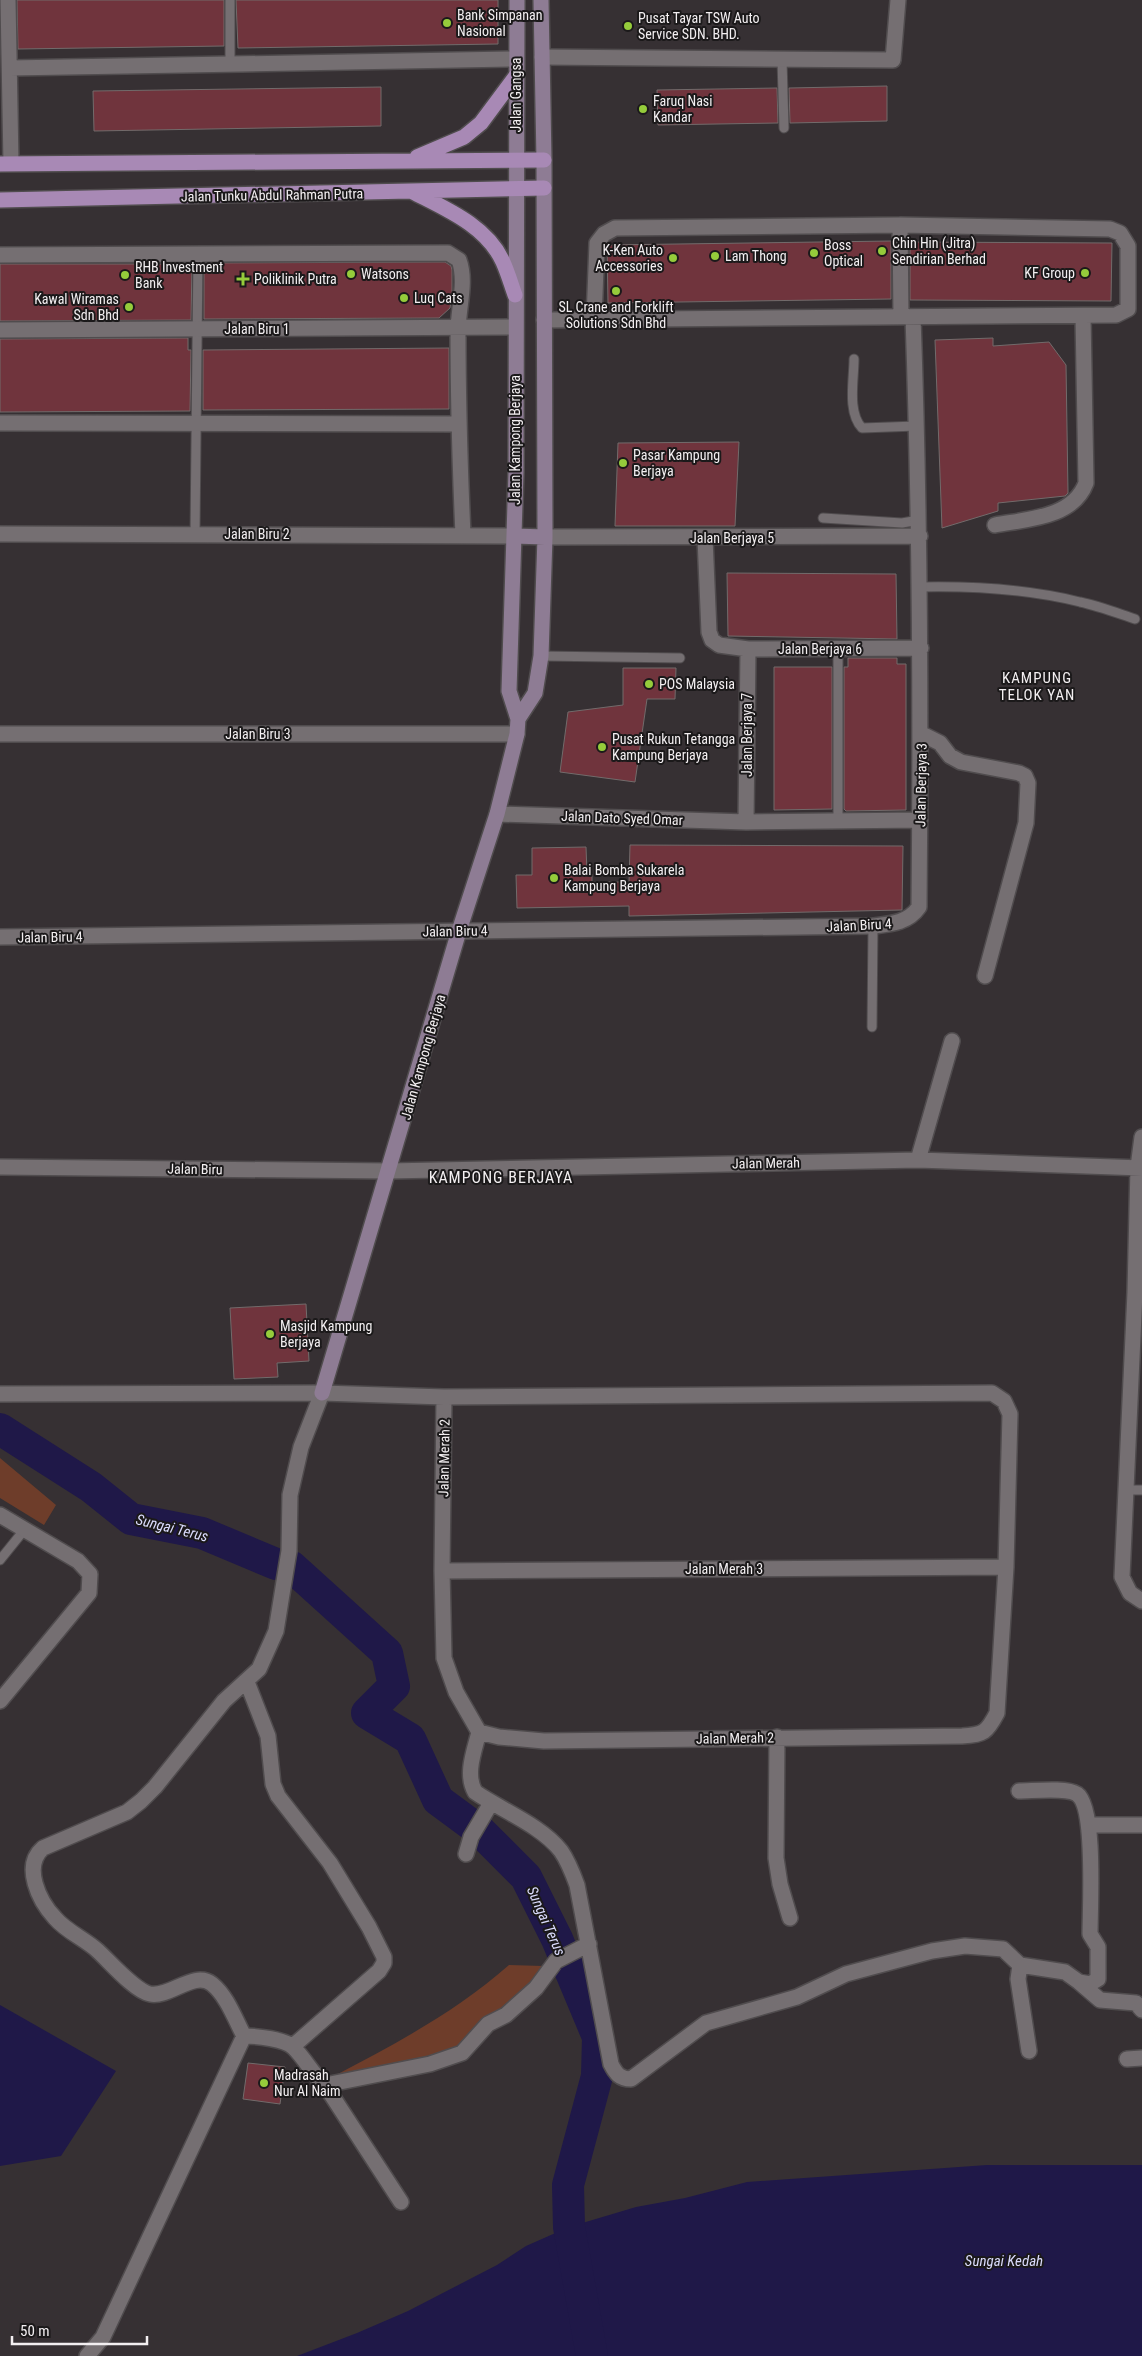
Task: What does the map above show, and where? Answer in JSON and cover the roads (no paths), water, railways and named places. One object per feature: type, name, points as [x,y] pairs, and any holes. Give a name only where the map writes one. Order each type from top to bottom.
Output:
[{"type":"main road","points":[[403,161],[444,148],[464,137],[481,123],[516,76]]},
{"type":"main road","points":[[6,164],[544,160]]},
{"type":"main road","name":"Jalan Tunku Abdul Rahman Putra","points":[[0,200],[544,188]]},
{"type":"main road","points":[[412,192],[450,212],[480,232],[502,260],[515,295]]},
{"type":"street","points":[[6,164],[5,98],[10,68],[8,0]]},
{"type":"street","name":"Jalan Gangsa","points":[[516,160],[517,0]]},
{"type":"street","name":"Jalan Gangsa","points":[[541,0],[544,188]]},
{"type":"street","points":[[542,57],[893,60],[898,0]]},
{"type":"street","points":[[10,68],[516,59]]},
{"type":"street","name":"Jalan Kampong Berjaya","points":[[516,160],[514,536],[510,691],[518,727]]},
{"type":"street","name":"Jalan Kampong Berjaya","points":[[322,1393],[459,931],[497,814],[518,727],[535,693],[541,656],[544,537],[544,188]]},
{"type":"street","points":[[544,320],[1116,315],[1128,309],[1128,246],[1120,233],[1110,229],[900,224],[615,228],[604,234],[597,243],[594,319]]},
{"type":"street","name":"Jalan Berjaya 3","points":[[900,224],[917,426],[921,587],[922,734],[919,907],[908,918]]},
{"type":"street","points":[[0,256],[448,254],[459,260],[463,270],[458,328],[458,424],[463,535]]},
{"type":"street","points":[[995,525],[1057,512],[1072,505],[1082,495],[1086,483],[1083,316]]},
{"type":"street","name":"Jalan Biru 1","points":[[0,330],[515,327]]},
{"type":"street","points":[[0,423],[195,425],[458,424]]},
{"type":"street","name":"Jalan Biru 2","points":[[0,534],[514,536]]},
{"type":"street","points":[[514,536],[544,537]]},
{"type":"street","name":"Jalan Berjaya 5","points":[[544,537],[920,536]]},
{"type":"street","name":"Jalan Berjaya 6","points":[[705,538],[709,632],[712,640],[719,645],[748,648],[921,648]]},
{"type":"street","name":"Jalan Berjaya 7","points":[[746,822],[748,648]]},
{"type":"street","name":"Jalan Biru 3","points":[[0,734],[518,727]]},
{"type":"street","points":[[922,734],[940,744],[950,756],[961,762],[1019,773],[1025,776],[1028,783],[1026,824],[985,976]]},
{"type":"street","name":"Jalan Dato Syed Omar","points":[[497,814],[746,822],[920,820]]},
{"type":"street","name":"Jalan Biru 4","points":[[0,937],[874,926],[891,924],[908,918]]},
{"type":"street","points":[[918,1160],[952,1041]]},
{"type":"street","points":[[1142,1137],[1136,1388],[1125,1490],[1122,1577],[1130,1592],[1142,1601]]},
{"type":"street","name":"Jalan Merah","points":[[389,1171],[918,1160],[1140,1168]]},
{"type":"street","name":"Jalan Biru","points":[[0,1167],[389,1171]]},
{"type":"street","points":[[0,1394],[322,1393],[444,1396]]},
{"type":"street","points":[[244,2036],[224,1997],[212,1984],[205,1981],[196,1981],[159,1994],[150,1994],[140,1989],[96,1949],[54,1918],[37,1886],[32,1869],[37,1853],[43,1848],[127,1812],[141,1801],[224,1701],[247,1682],[264,1659],[276,1631],[289,1551],[290,1496],[301,1447],[322,1393]]},
{"type":"street","name":"Jalan Merah 2","points":[[992,1393],[1004,1401],[1010,1414],[1006,1567],[997,1713],[990,1727],[980,1735],[544,1741],[499,1738],[479,1732],[456,1692],[444,1658],[442,1571],[444,1396],[992,1393]]},
{"type":"street","points":[[0,1515],[78,1561],[90,1574],[89,1593],[0,1701]]},
{"type":"street","name":"Jalan Merah 3","points":[[442,1571],[1006,1567]]},
{"type":"street","points":[[247,1682],[268,1736],[273,1784],[278,1796],[330,1863],[369,1927],[384,1957],[384,1963],[371,1979],[293,2046]]},
{"type":"street","points":[[479,1732],[470,1772],[470,1783],[475,1792],[488,1810],[547,1836],[561,1851],[577,1886],[584,1947],[611,2064],[615,2073],[622,2079],[631,2079],[706,2023],[797,1997],[846,1974],[932,1951],[965,1946],[1003,1949],[1020,1965],[1065,1972],[1100,2000],[1136,2003],[1142,2010]]},
{"type":"street","points":[[777,1738],[776,1858],[780,1884],[790,1918]]},
{"type":"street","points":[[1019,1791],[1066,1790],[1076,1794],[1083,1801],[1090,1825],[1090,1934],[1098,1947],[1099,1971],[1098,1979],[1090,1984],[1079,1982]]},
{"type":"street","points":[[466,1854],[471,1837],[488,1810]]},
{"type":"street","points":[[1090,1825],[1142,1825]]},
{"type":"street","points":[[325,2085],[430,2064],[462,2053],[488,2024],[506,2015],[536,1988],[556,1961],[584,1947]]},
{"type":"street","points":[[1020,1965],[1018,1979],[1029,2051]]},
{"type":"street","points":[[244,2036],[264,2037],[293,2046],[315,2077],[325,2085],[401,2202]]},
{"type":"street","points":[[87,2356],[103,2337],[244,2036]]},
{"type":"lane","points":[[230,0],[230,63]]},
{"type":"lane","points":[[782,60],[784,128]]},
{"type":"lane","points":[[195,534],[198,254]]},
{"type":"lane","points":[[854,359],[853,409],[855,421],[862,428],[917,426]]},
{"type":"lane","points":[[823,518],[902,523],[919,520]]},
{"type":"lane","points":[[921,587],[977,586],[1046,596],[1080,602],[1135,619]]},
{"type":"lane","points":[[838,649],[838,821]]},
{"type":"lane","points":[[541,656],[680,658]]},
{"type":"lane","points":[[872,1027],[874,926]]},
{"type":"lane","points":[[1125,1490],[1142,1490]]},
{"type":"lane","points":[[0,1560],[25,1530]]},
{"type":"water","points":[[0,2005],[116,2071],[61,2156],[0,2166]]},
{"type":"water","name":"Sungai Kedah","points":[[987,2165],[1142,2165],[1142,2356],[297,2356],[408,2311],[497,2265],[526,2246],[569,2227],[636,2207],[685,2198],[747,2182]]},
{"type":"waterway","name":"Sungai Terus","points":[[0,1429],[91,1487],[131,1519],[202,1533],[276,1564]]},
{"type":"waterway","name":"Sungai Terus","points":[[292,1567],[387,1653],[394,1686],[367,1713],[410,1739],[438,1800],[480,1831],[526,1877],[557,1939],[598,2037],[597,2076],[568,2185],[569,2227],[592,2356]]},
{"type":"place","name":"Bank Simpanan Nasional","points":[[447,23]]},
{"type":"place","name":"Pusat Tayar TSW Auto Service SDN. BHD.","points":[[628,26]]},
{"type":"place","name":"Faruq Nasi Kandar","points":[[643,109]]},
{"type":"place","name":"Chin Hin (Jitra) Sendirian Berhad","points":[[882,251]]},
{"type":"place","name":"Boss Optical","points":[[814,253]]},
{"type":"place","name":"Lam Thong","points":[[715,256]]},
{"type":"place","name":"K-Ken Auto Accessories","points":[[673,258]]},
{"type":"place","name":"KF Group","points":[[1085,273]]},
{"type":"place","name":"Watsons","points":[[351,274]]},
{"type":"place","name":"RHB Investment Bank","points":[[125,275]]},
{"type":"place","name":"Poliklinik Putra","points":[[243,279]]},
{"type":"place","name":"SL Crane and Forklift Solutions Sdn Bhd","points":[[616,291]]},
{"type":"place","name":"Luq Cats","points":[[404,298]]},
{"type":"place","name":"Kawal Wiramas Sdn Bhd","points":[[129,307]]},
{"type":"place","name":"Pasar Kampung Berjaya","points":[[623,463]]},
{"type":"place","name":"POS Malaysia","points":[[649,684]]},
{"type":"place","name":"Pusat Rukun Tetangga Kampung Berjaya","points":[[602,747]]},
{"type":"place","name":"Balai Bomba Sukarela Kampung Berjaya","points":[[554,878]]},
{"type":"place","name":"Masjid Kampung Berjaya","points":[[270,1334]]},
{"type":"place","name":"Madrasah Nur Al Naim","points":[[264,2083]]},
{"type":"district","name":"KAMPUNG TELOK YAN","points":[[1037,686]]},
{"type":"district","name":"KAMPONG BERJAYA","points":[[501,1177]]}]
